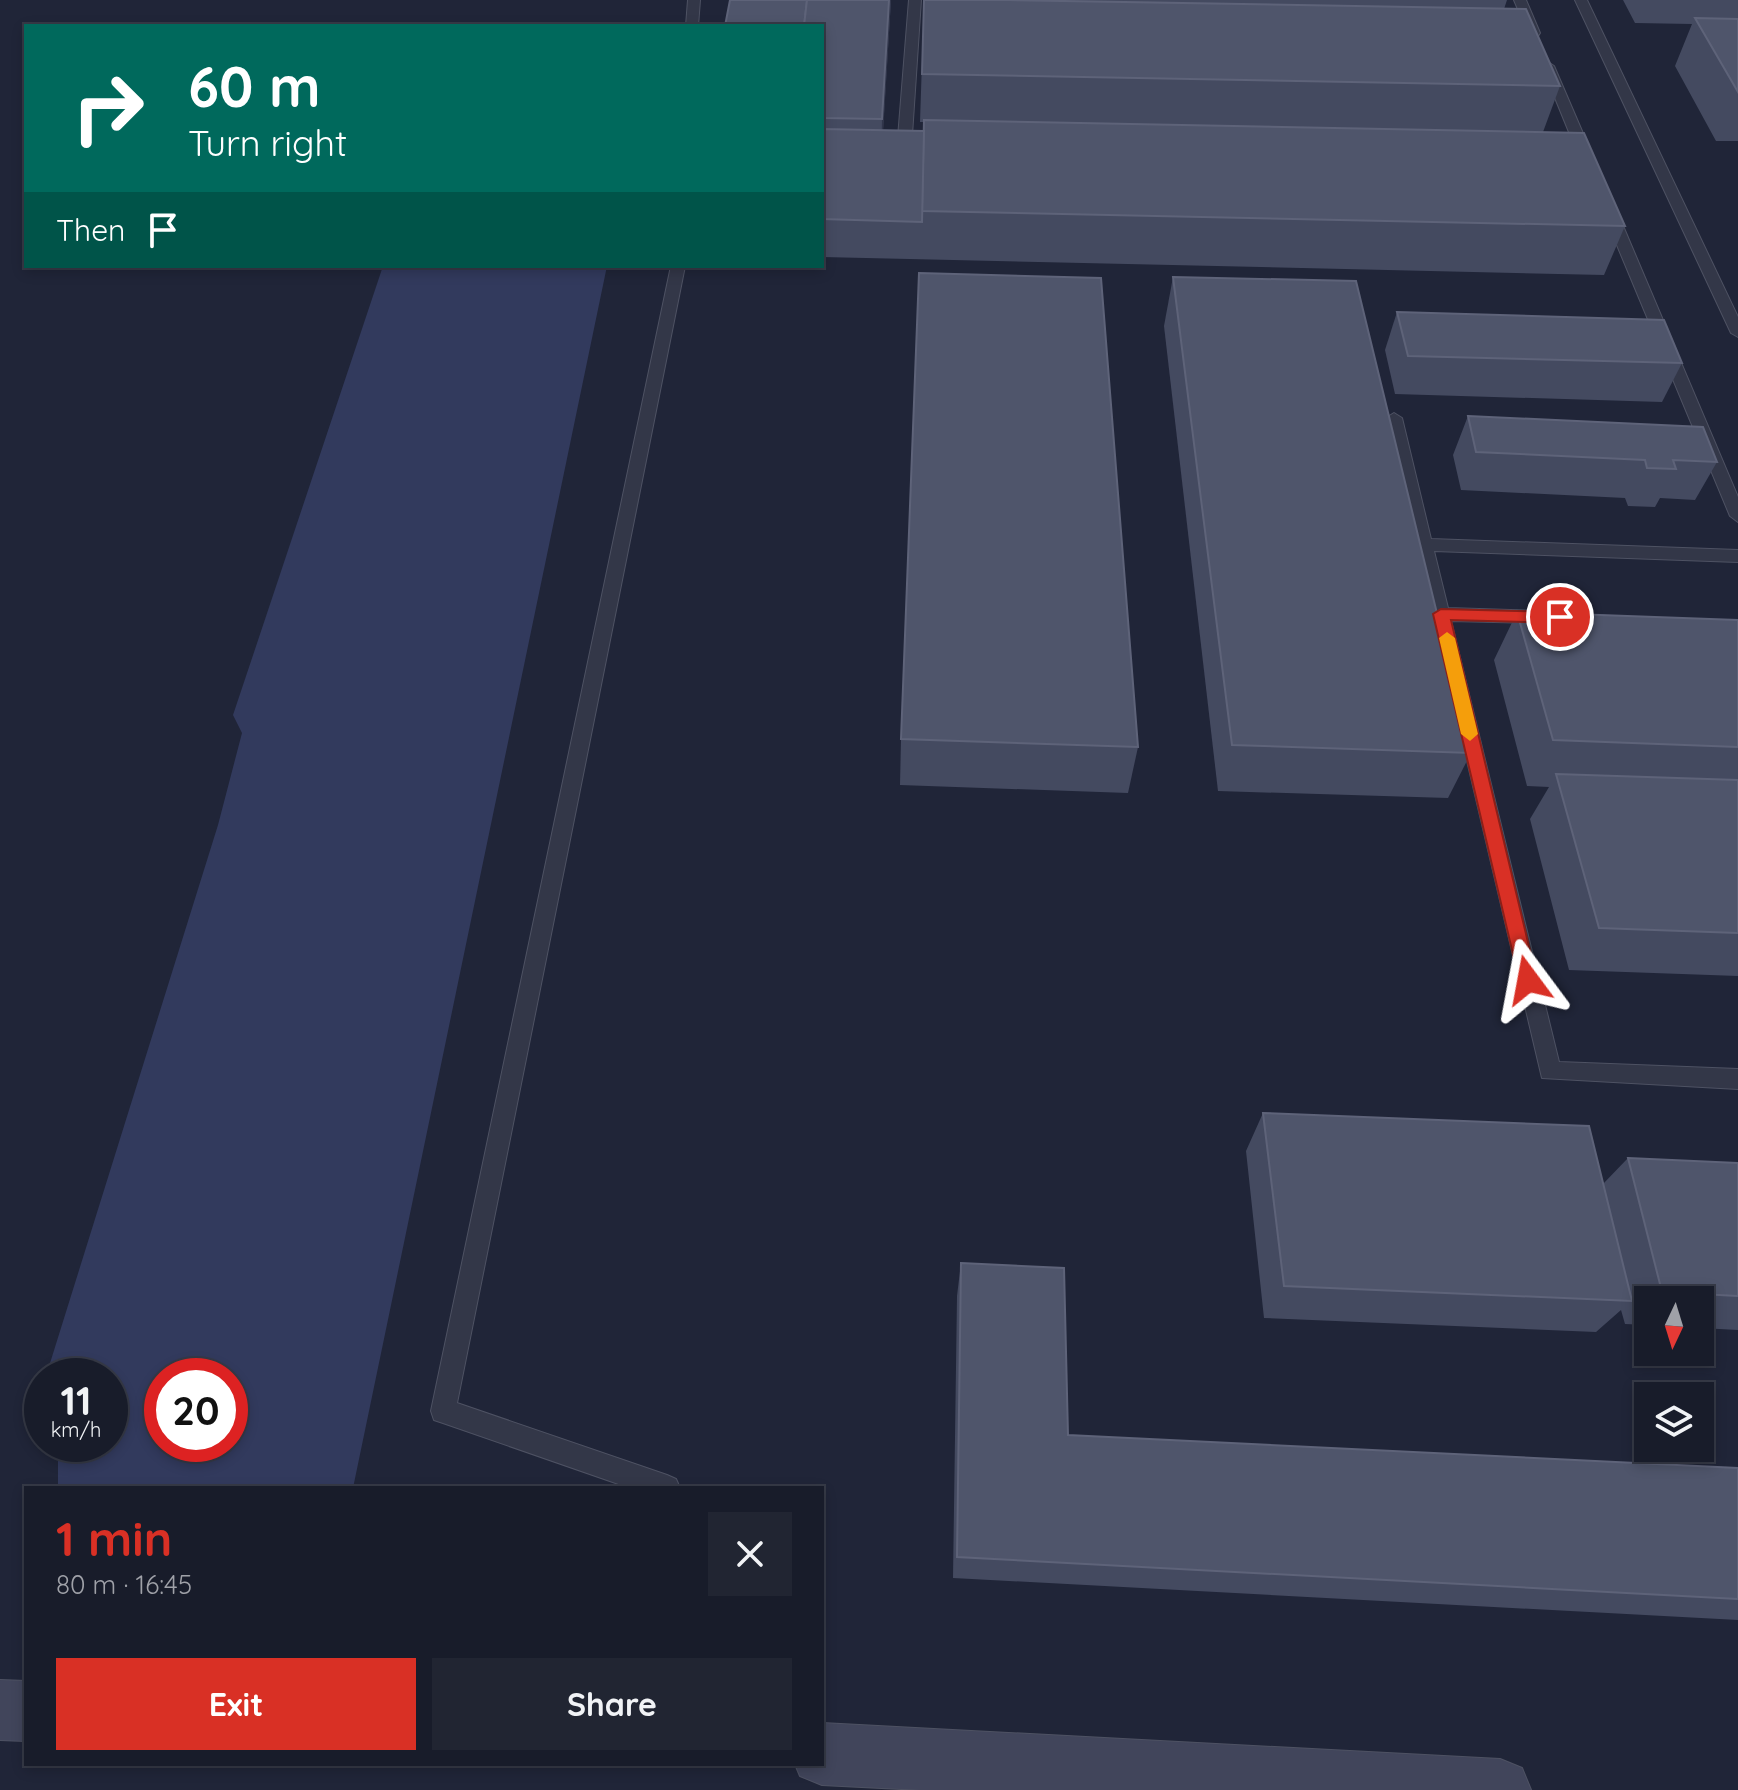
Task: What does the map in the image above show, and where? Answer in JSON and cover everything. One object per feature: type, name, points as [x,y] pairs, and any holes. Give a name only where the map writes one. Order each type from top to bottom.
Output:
[{"type":"street","points":[[0,1710],[24,1711]]},
{"type":"street","points":[[824,1754],[1500,1790]]},
{"type":"lane","points":[[692,24],[694,0]]},
{"type":"lane","points":[[904,150],[915,0]]},
{"type":"lane","points":[[1520,0],[1593,172]]},
{"type":"lane","points":[[1581,0],[1738,333]]},
{"type":"lane","points":[[1605,201],[1738,516]]},
{"type":"lane","points":[[661,1486],[443,1411],[678,268]]},
{"type":"lane","points":[[1394,418],[1550,1071],[1738,1079]]},
{"type":"lane","points":[[1425,545],[1738,556]]},
{"type":"lane","points":[[1441,614],[1566,617]]},
{"type":"water","points":[[382,268],[607,268],[353,1486],[58,1486],[58,1462],[128,1462],[128,1358],[52,1358],[218,825],[242,733],[233,715]]},
{"type":"building","points":[[730,0],[807,0],[804,24],[725,24]]},
{"type":"building","points":[[807,0],[889,0],[882,119],[824,118],[824,24],[804,24]]},
{"type":"building","points":[[924,0],[1526,9],[1560,86],[922,74]]},
{"type":"building","points":[[1695,18],[1738,19],[1738,92]]},
{"type":"building","points":[[924,120],[1584,133],[1625,226],[922,211]]},
{"type":"building","points":[[824,129],[924,131],[922,222],[824,219]]},
{"type":"building","points":[[919,273],[1101,278],[1138,747],[901,739]]},
{"type":"building","points":[[1173,277],[1356,281],[1471,753],[1232,745]]},
{"type":"building","points":[[1397,312],[1664,320],[1682,363],[1408,356]]},
{"type":"building","points":[[1468,416],[1703,427],[1717,462],[1673,460],[1676,469],[1647,468],[1645,460],[1476,452]]},
{"type":"building","points":[[1517,612],[1738,620],[1738,747],[1553,740]]},
{"type":"building","points":[[1556,774],[1738,780],[1738,933],[1599,928]]},
{"type":"building","points":[[1263,1113],[1589,1126],[1632,1301],[1284,1286]]},
{"type":"building","points":[[1628,1158],[1738,1163],[1738,1296],[1714,1295],[1714,1286],[1660,1286]]},
{"type":"building","points":[[961,1263],[1064,1268],[1068,1435],[1738,1468],[1738,1599],[957,1557]]},
{"type":"slow traffic","points":[[1447,638],[1470,734]]},
{"type":"route","points":[[1528,980],[1441,614],[1560,617]]}]
